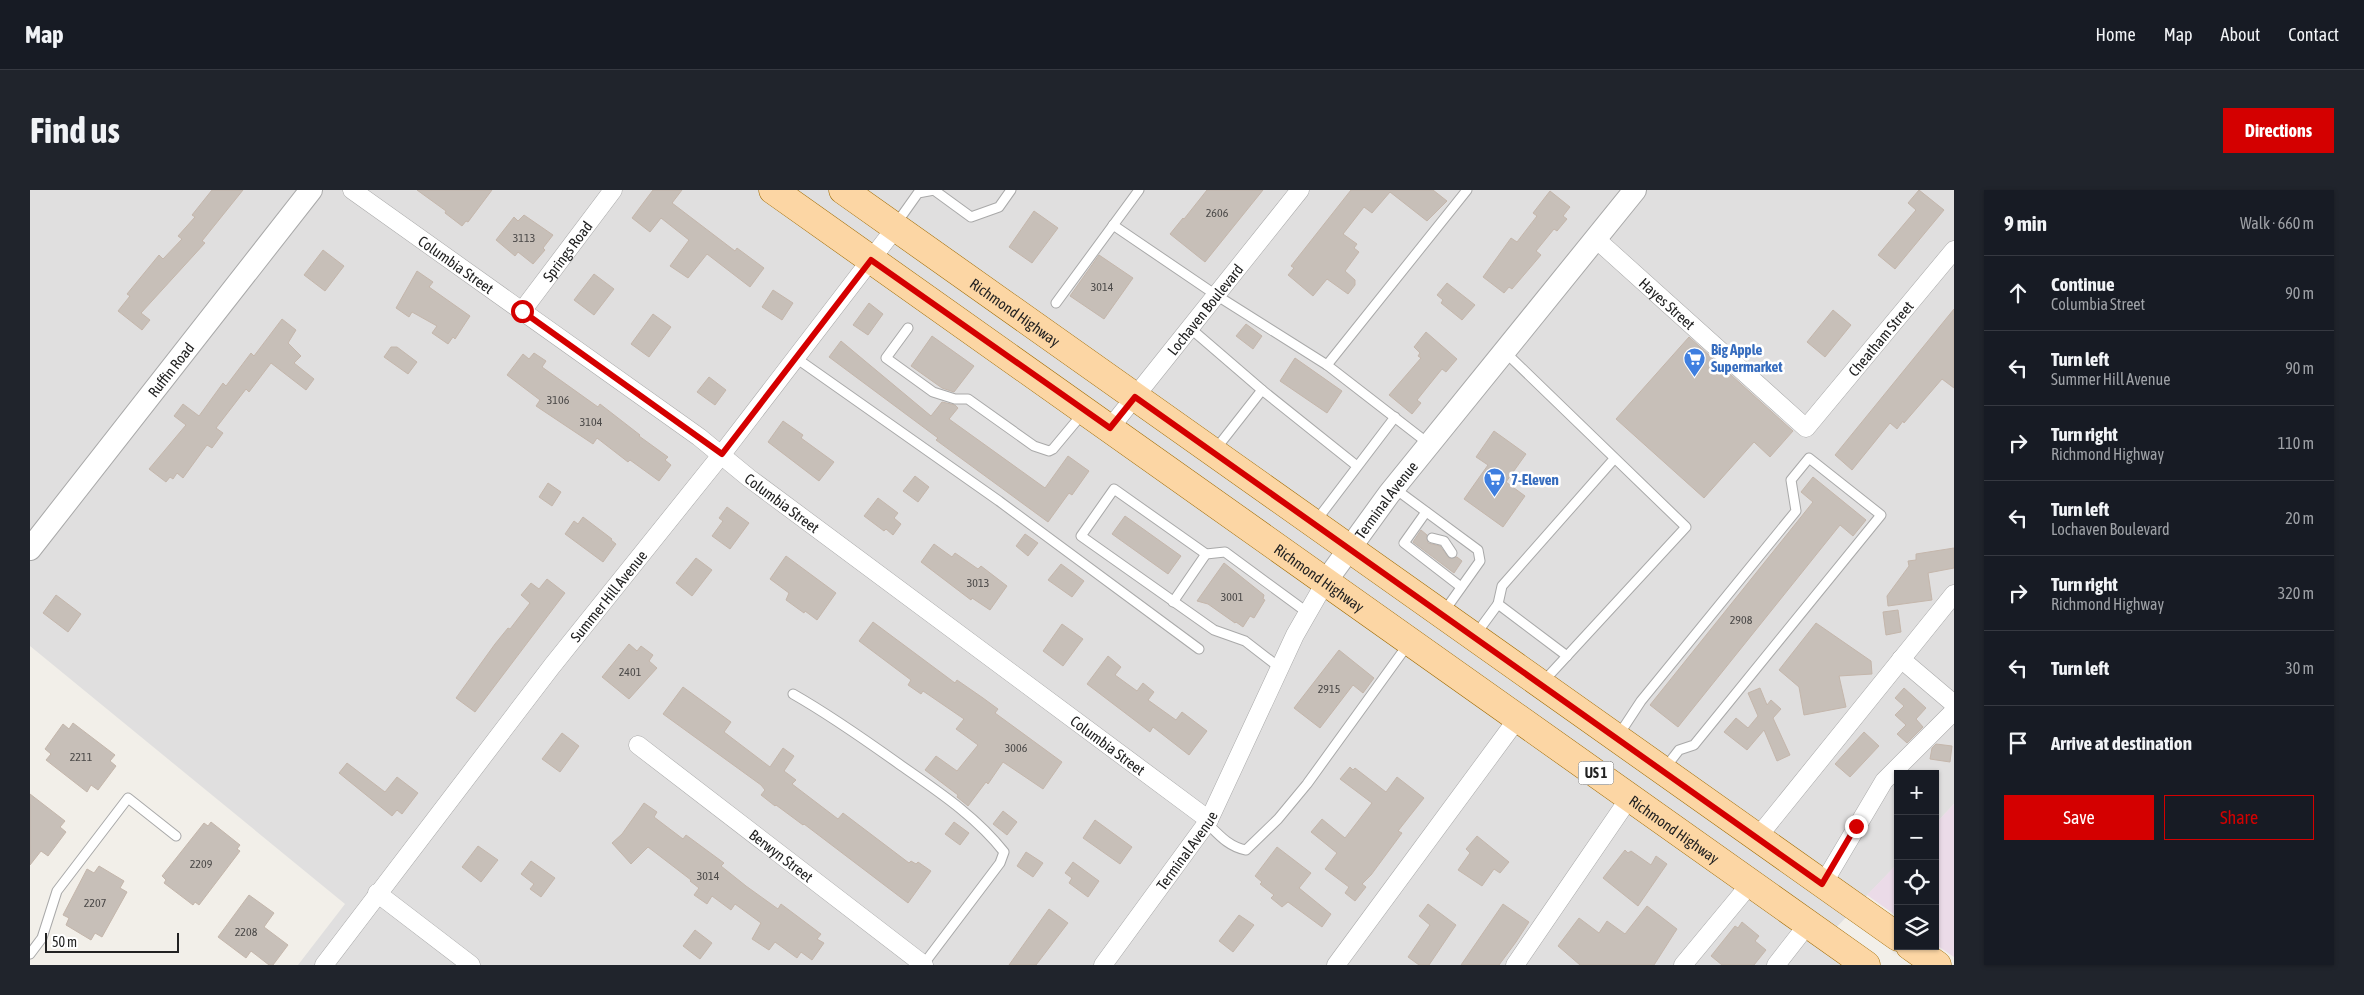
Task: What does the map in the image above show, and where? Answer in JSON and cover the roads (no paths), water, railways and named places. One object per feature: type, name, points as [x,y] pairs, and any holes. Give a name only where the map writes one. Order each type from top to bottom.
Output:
[{"type":"main road","name":"Richmond Highway","points":[[773,190],[1866,965]]},
{"type":"main road","name":"Richmond Highway","points":[[854,195],[895,227],[1894,934]]},
{"type":"main road","points":[[1915,950],[1936,965]]},
{"type":"street","name":"Ruffin Road","points":[[30,549],[311,190]]},
{"type":"street","name":"Columbia Street","points":[[352,190],[722,454],[749,478],[1208,822]]},
{"type":"street","name":"Springs Road","points":[[522,311],[613,190]]},
{"type":"street","name":"Lochaven Boulevard","points":[[1110,428],[1300,190]]},
{"type":"street","name":"Terminal Avenue","points":[[1103,965],[1208,822],[1280,668],[1308,613],[1348,548],[1429,444],[1635,190]]},
{"type":"street","name":"Summer Hill Avenue","points":[[324,965],[377,892],[552,666],[722,454],[895,227]]},
{"type":"street","name":"Hayes Street","points":[[1596,239],[1806,428]]},
{"type":"street","name":"Cheatham Street","points":[[1806,428],[1954,250]]},
{"type":"street","points":[[1757,838],[1954,594]]},
{"type":"street","points":[[1901,660],[1954,704]]},
{"type":"street","points":[[1822,884],[1884,781],[1954,711]]},
{"type":"street","points":[[1336,965],[1518,718]]},
{"type":"street","name":"Berwyn Street","points":[[638,745],[924,965]]},
{"type":"street","points":[[1515,965],[1630,798]]},
{"type":"street","points":[[1683,965],[1751,883]]},
{"type":"street","points":[[377,892],[471,965]]},
{"type":"street","points":[[1776,965],[1808,924]]},
{"type":"lane","points":[[895,227],[918,194],[934,190],[972,217],[999,207],[1011,190]]},
{"type":"lane","points":[[1056,303],[1139,190]]},
{"type":"lane","points":[[1327,364],[1467,190]]},
{"type":"lane","points":[[1113,225],[1216,295],[1327,364],[1429,444]]},
{"type":"lane","points":[[908,328],[886,358],[932,392],[954,399],[968,399],[1034,446],[1049,451],[1053,449],[1085,410]]},
{"type":"lane","points":[[1190,328],[1262,390],[1357,466]]},
{"type":"lane","points":[[1504,352],[1686,527],[1541,684]]},
{"type":"lane","points":[[796,358],[999,501],[1199,649]]},
{"type":"lane","points":[[1213,453],[1262,390]]},
{"type":"lane","points":[[1313,524],[1395,418]]},
{"type":"lane","points":[[1616,738],[1641,701],[1796,510],[1791,480],[1809,458],[1881,515],[1694,745],[1679,750],[1662,771]]},
{"type":"lane","points":[[1474,636],[1498,604],[1502,586],[1614,459]]},
{"type":"lane","points":[[1394,488],[1478,550],[1480,555],[1480,561],[1442,615]]},
{"type":"lane","points":[[1280,668],[1245,641],[1214,630],[1081,536],[1114,489],[1206,554],[1225,552],[1308,613]]},
{"type":"lane","points":[[1426,512],[1404,543],[1461,587]]},
{"type":"lane","points":[[1444,541],[1452,530]]},
{"type":"lane","points":[[1432,538],[1444,541],[1452,553]]},
{"type":"lane","points":[[1421,552],[1428,563],[1442,567]]},
{"type":"lane","points":[[1173,602],[1206,554]]},
{"type":"lane","points":[[1498,604],[1567,656]]},
{"type":"lane","points":[[1208,822],[1223,840],[1236,848],[1246,850],[1260,838],[1307,784],[1410,641]]},
{"type":"lane","points":[[793,694],[828,714],[937,791],[990,834],[1004,852],[1000,863],[924,965]]},
{"type":"lane","points":[[30,954],[42,938],[56,891],[128,798],[176,836]]},
{"type":"place","name":"Big Apple Supermarket","points":[[1695,377]]},
{"type":"place","name":"7-Eleven","points":[[1495,498]]}]
